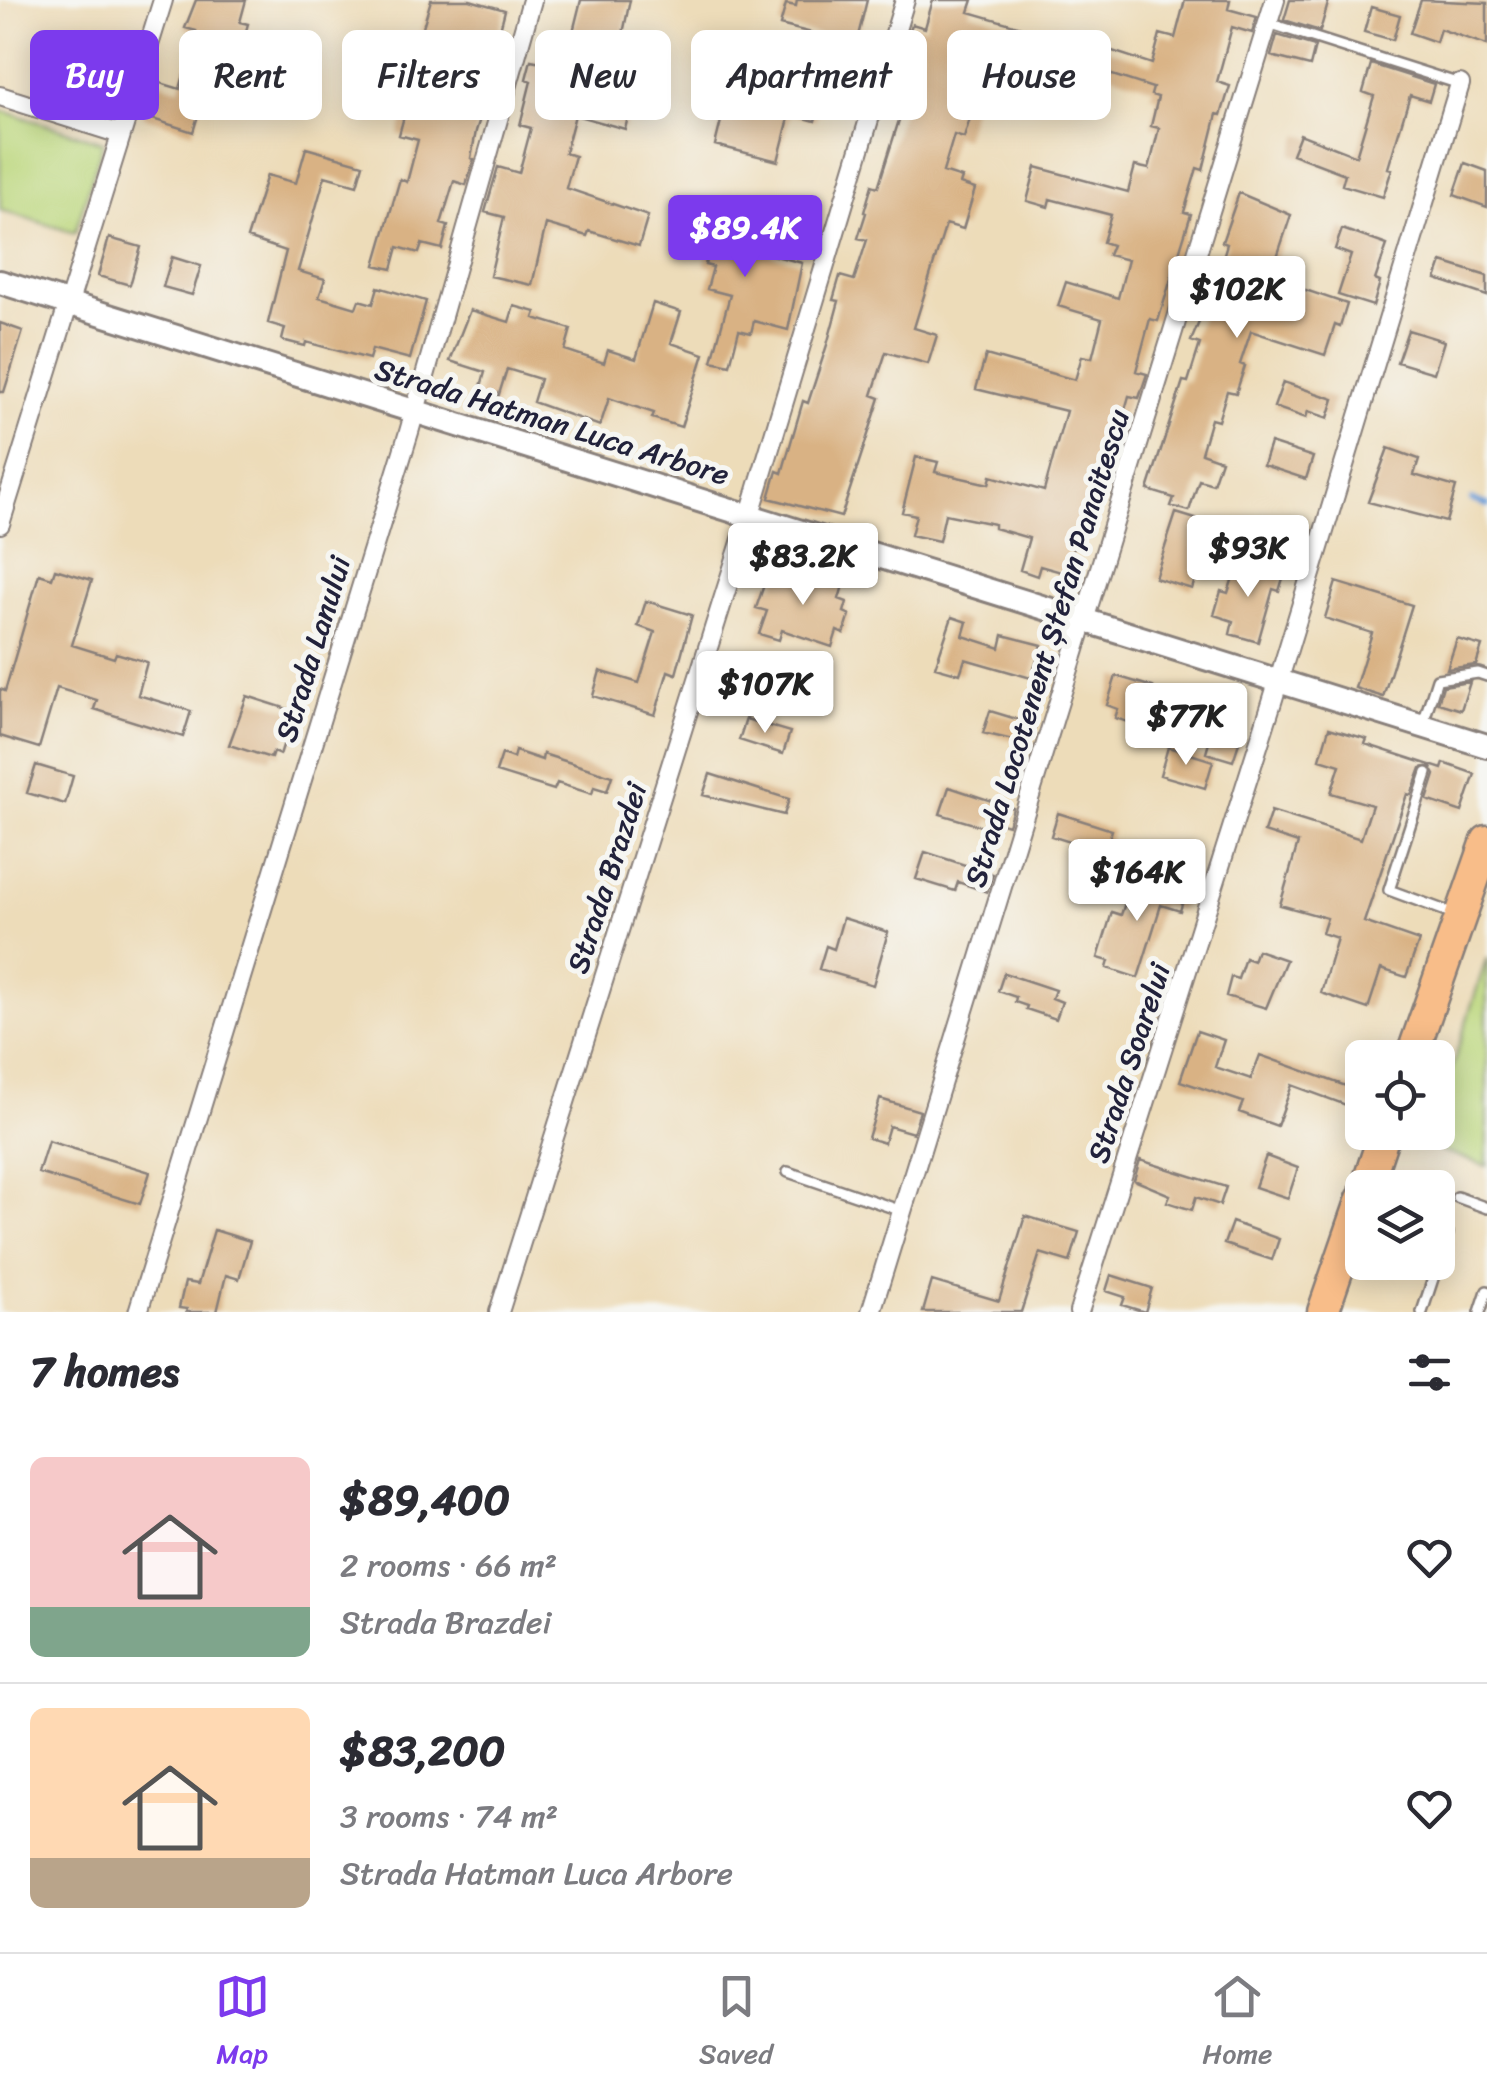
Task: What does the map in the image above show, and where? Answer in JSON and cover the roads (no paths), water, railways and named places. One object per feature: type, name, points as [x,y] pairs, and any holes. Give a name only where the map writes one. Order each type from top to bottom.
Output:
[{"type":"main road","points":[[1417,1040],[1487,841]]},
{"type":"main road","points":[[1436,1040],[1487,890]]},
{"type":"main road","points":[[1323,1312],[1345,1248]]},
{"type":"main road","points":[[1344,1312],[1354,1280]]},
{"type":"street","points":[[0,524],[7,472],[163,0]]},
{"type":"street","name":"Strada Lanului","points":[[138,1312],[415,411],[532,0]]},
{"type":"street","name":"Strada Brazdei","points":[[498,1312],[750,514],[904,0]]},
{"type":"street","name":"Strada Locotenent Ștefan Panaitescu","points":[[871,1312],[1275,0]]},
{"type":"street","name":"Strada Soarelui","points":[[1078,1312],[1278,682],[1460,84]]},
{"type":"street","points":[[0,96],[120,134]]},
{"type":"street","name":"Strada Hatman Luca Arbore","points":[[0,282],[1487,746]]},
{"type":"lane","points":[[1268,23],[1460,84]]},
{"type":"lane","points":[[1422,726],[1437,679],[1478,673],[1487,676]]},
{"type":"lane","points":[[1427,774],[1389,890],[1460,916]]},
{"type":"lane","points":[[788,1172],[902,1211]]},
{"type":"lane","points":[[1456,1197],[1487,1208]]},
{"type":"lane","points":[[1422,1312],[1433,1280]]},
{"type":"lane","points":[[1480,1312],[1487,1291]]},
{"type":"waterway","points":[[1472,500],[1487,505]]}]
